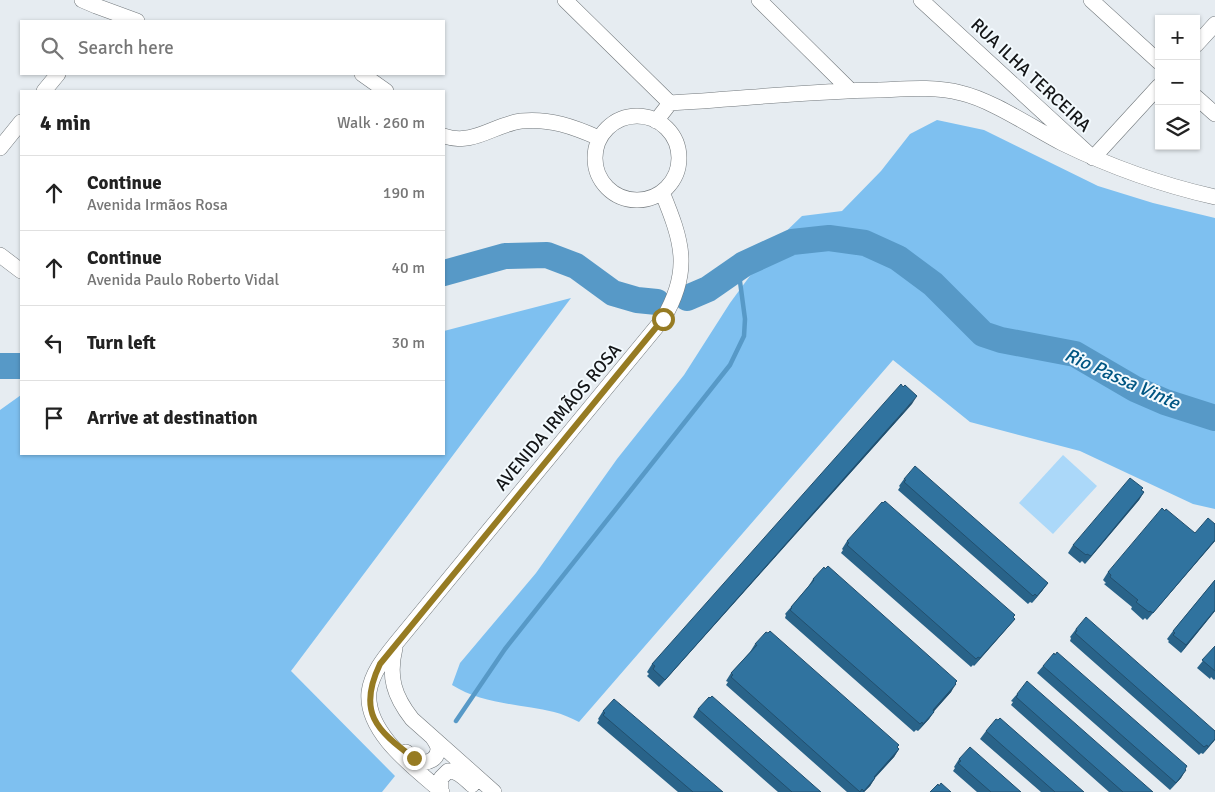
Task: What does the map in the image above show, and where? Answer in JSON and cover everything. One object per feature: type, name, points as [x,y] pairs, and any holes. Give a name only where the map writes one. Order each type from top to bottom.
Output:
[{"type":"street","points":[[82,0],[102,16],[130,20]]},
{"type":"street","points":[[565,0],[670,103]]},
{"type":"street","points":[[760,0],[850,90]]},
{"type":"street","name":"RUA ILHA TERCEIRA","points":[[921,0],[1093,158]]},
{"type":"street","points":[[1091,0],[1157,60]]},
{"type":"street","points":[[1200,41],[1215,24]]},
{"type":"street","points":[[45,90],[57,75]]},
{"type":"street","points":[[363,75],[385,90]]},
{"type":"street","points":[[656,121],[670,103],[850,90],[936,89],[962,93],[983,101],[1093,158],[1163,184],[1215,197]]},
{"type":"street","points":[[1093,158],[1155,90]]},
{"type":"street","points":[[1200,101],[1215,114]]},
{"type":"street","points":[[640,116],[656,121],[670,132],[677,147],[679,155],[677,172],[673,180],[662,192],[646,200],[629,200],[612,193],[601,180],[595,164],[596,146],[599,138],[610,126],[624,118],[640,116]]},
{"type":"street","points":[[445,136],[453,139],[466,139],[480,136],[497,127],[521,121],[547,121],[568,125],[599,138]]},
{"type":"street","points":[[0,148],[20,123]]},
{"type":"street","name":"AVENIDA IRMÃOS ROSA","points":[[380,730],[372,712],[369,692],[380,664],[667,313],[676,295],[682,255],[677,229],[662,192]]},
{"type":"street","points":[[0,255],[20,270]]},
{"type":"street","points":[[397,642],[391,663],[391,676],[400,702],[412,720],[494,792]]},
{"type":"street","points":[[380,730],[406,752],[422,762],[428,762],[437,755],[438,748],[433,738]]},
{"type":"street","points":[[380,730],[401,756],[442,791]]},
{"type":"street","points":[[442,791],[441,778],[444,773],[453,771],[480,792]]},
{"type":"shaded area","points":[[937,120],[984,130],[1098,186],[1153,203],[1215,218],[1215,509],[1193,504],[1080,451],[970,422],[893,360],[579,722],[554,712],[488,700],[452,685],[460,663],[536,573],[617,459],[684,375],[730,303],[774,243],[802,216],[842,211],[881,171],[910,134]]},
{"type":"shaded area","points":[[571,298],[291,671],[395,776],[382,792],[0,792],[0,410],[20,396],[20,455],[445,455],[445,331]]},
{"type":"shaded area","points":[[1063,455],[1097,486],[1053,534],[1019,503]]},
{"type":"building","points":[[901,384],[903,387],[905,385],[917,396],[665,680],[653,669],[655,666],[652,664]]},
{"type":"building","points":[[915,466],[1048,583],[1037,596],[1035,594],[1033,596],[904,482],[906,480],[904,479]]},
{"type":"building","points":[[1130,478],[1143,488],[1141,490],[1144,492],[1091,556],[1086,555],[1073,545]]},
{"type":"building","points":[[885,501],[1015,615],[1013,617],[1015,619],[980,658],[976,659],[847,545],[849,543],[847,541]]},
{"type":"building","points":[[1162,508],[1165,511],[1166,509],[1195,533],[1208,518],[1215,524],[1215,540],[1153,613],[1136,602],[1138,600],[1110,577],[1111,575],[1108,572]]},
{"type":"building","points":[[828,566],[957,681],[923,724],[922,722],[920,724],[790,610],[813,579],[824,567],[825,569]]},
{"type":"building","points":[[1215,580],[1215,610],[1186,645],[1173,635],[1175,633],[1173,631]]},
{"type":"building","points":[[1086,617],[1215,731],[1215,739],[1208,747],[1207,745],[1204,747],[1075,633]]},
{"type":"building","points":[[770,631],[899,745],[897,747],[899,749],[864,791],[862,789],[860,792],[731,677],[733,675],[731,673],[757,645],[755,644],[766,632]]},
{"type":"building","points":[[1215,646],[1215,671],[1202,660]]},
{"type":"building","points":[[1057,652],[1187,766],[1176,783],[1043,666]]},
{"type":"building","points":[[1027,681],[1153,792],[1123,792],[1016,697]]},
{"type":"building","points":[[712,696],[821,792],[792,792],[698,709]]},
{"type":"building","points":[[614,699],[723,792],[693,792],[603,715],[605,713],[603,711]]},
{"type":"building","points":[[1000,718],[1084,792],[1055,792],[986,731],[996,719]]},
{"type":"building","points":[[970,747],[1021,792],[991,792],[958,763],[961,761],[959,759]]},
{"type":"building","points":[[941,783],[951,792],[930,792],[938,784],[939,786]]},
{"type":"waterway","name":"Rio Passa Vinte","points":[[687,298],[708,289],[744,264],[792,242],[829,238],[865,243],[898,258],[933,284],[983,334],[1001,340],[1075,354],[1135,389],[1165,402],[1215,418]]},
{"type":"waterway","name":"Rio Passa Vinte","points":[[445,273],[505,256],[547,255],[576,266],[613,293],[637,300],[657,302]]},
{"type":"waterway","points":[[456,721],[505,649],[730,365],[744,336],[745,319],[739,274],[744,264]]},
{"type":"waterway","name":"Rio Passa Vinte","points":[[0,366],[20,366]]},
{"type":"route","points":[[414,758],[380,730],[375,721],[369,692],[380,664],[663,319]]}]
